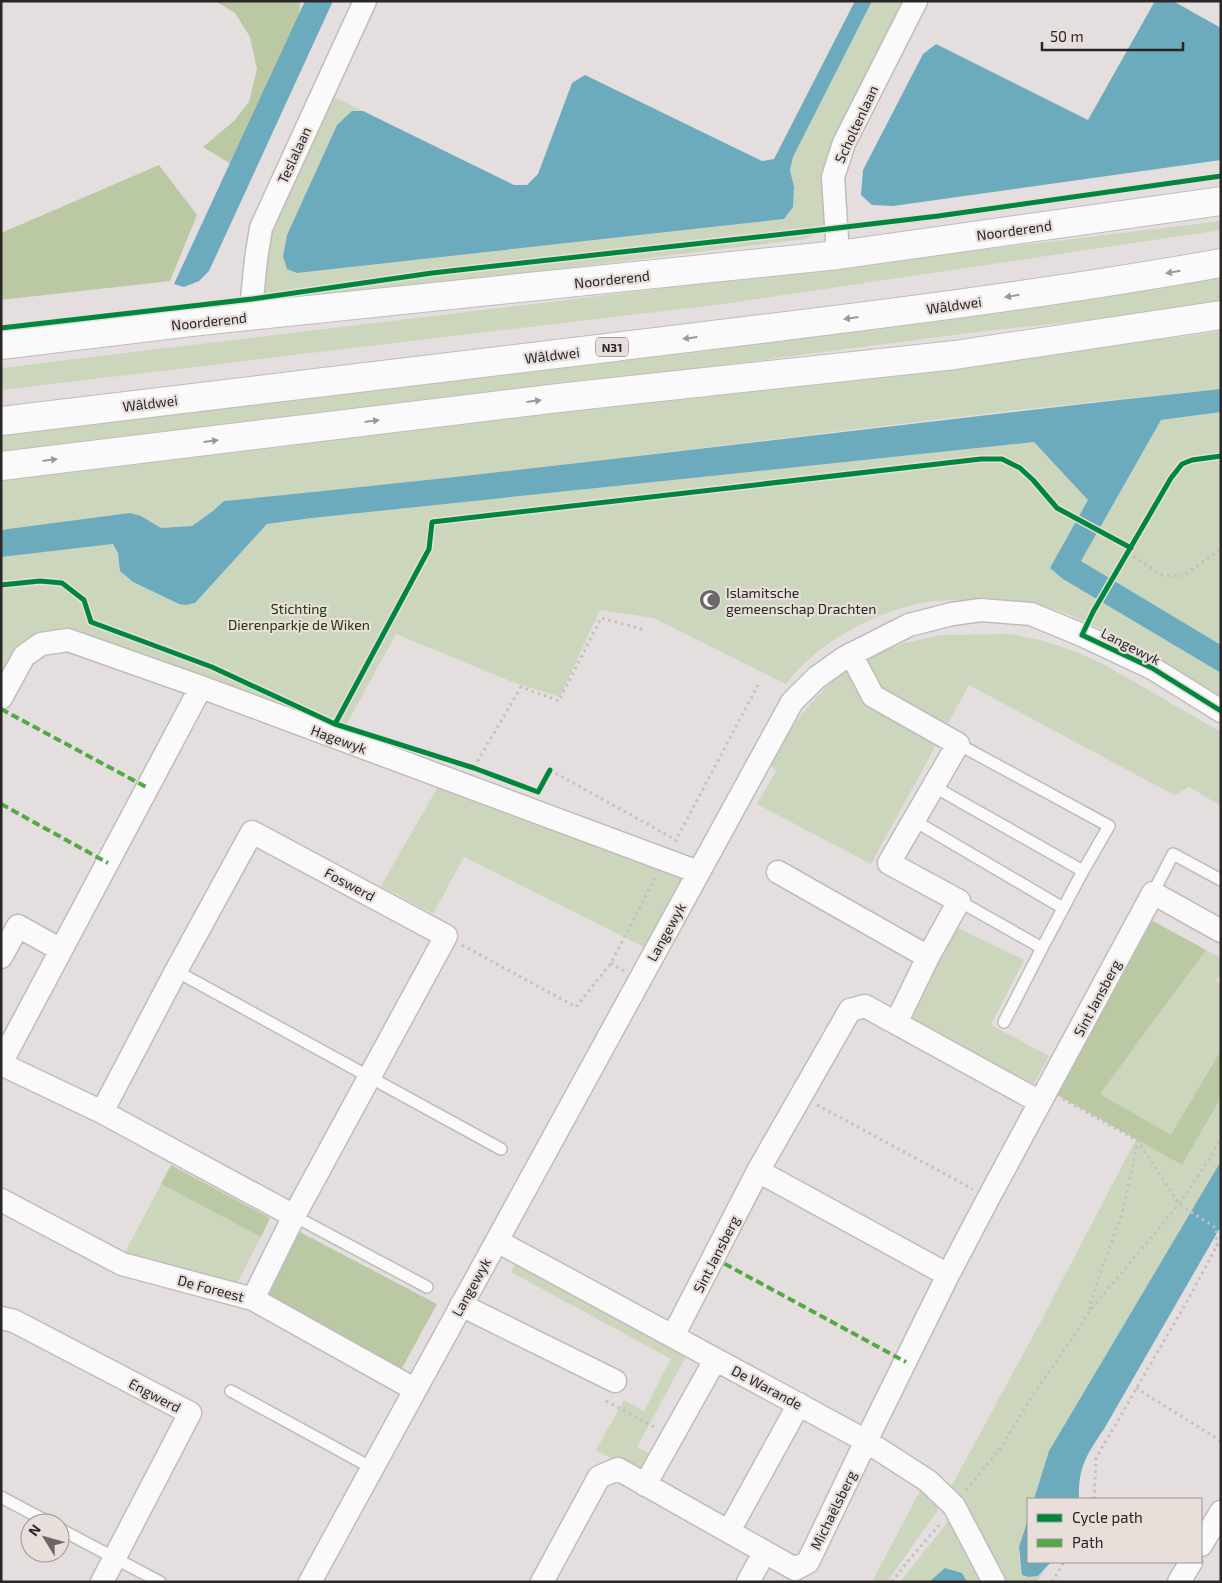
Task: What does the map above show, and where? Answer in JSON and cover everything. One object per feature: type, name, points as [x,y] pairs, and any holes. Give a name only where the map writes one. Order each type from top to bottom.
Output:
[{"type":"main road","name":"Noorderend","points":[[1,345],[260,315],[838,255],[1221,201]]},
{"type":"main road","name":"Wâldwei","points":[[1,421],[835,320],[1013,296],[1221,263]]},
{"type":"main road","points":[[1,466],[567,397],[955,355],[1221,316]]},
{"type":"street","name":"Teslalaan","points":[[260,315],[252,299],[261,228],[365,1]]},
{"type":"street","name":"Scholtenlaan","points":[[838,255],[833,178],[844,143],[916,1]]},
{"type":"street","name":"Langewyk","points":[[310,1582],[414,1389],[792,702],[816,678],[851,654],[909,625],[952,614],[981,610],[1031,614],[1082,634],[1152,668],[1221,711]]},
{"type":"street","name":"Hagewyk","points":[[1,698],[24,656],[40,644],[68,640],[201,687],[698,872]]},
{"type":"street","points":[[851,654],[873,696],[958,744],[889,863],[959,902],[928,957],[896,1023]]},
{"type":"street","points":[[201,687],[1,1064],[102,1112],[294,1216]]},
{"type":"street","name":"Foswerd","points":[[102,1112],[252,832],[446,936]]},
{"type":"street","points":[[778,872],[928,957]]},
{"type":"street","points":[[1153,893],[1221,931]]},
{"type":"street","name":"Sint Jansberg","points":[[866,1441],[948,1275],[1153,893]]},
{"type":"street","points":[[1,957],[18,926],[61,950]]},
{"type":"street","points":[[253,1299],[294,1216],[446,936]]},
{"type":"street","name":"Sint Jansberg","points":[[673,1336],[758,1172],[850,1010],[864,1006],[1044,1096]]},
{"type":"street","points":[[758,1172],[948,1275]]},
{"type":"street","name":"De Foreest","points":[[1,1200],[122,1264],[253,1299],[414,1389]]},
{"type":"street","name":"De Warande","points":[[497,1240],[866,1441],[928,1481],[954,1506],[994,1582]]},
{"type":"street","points":[[461,1305],[615,1381]]},
{"type":"street","name":"Engwerd","points":[[1,1318],[14,1321],[190,1413],[102,1582]]},
{"type":"street","points":[[645,1485],[715,1360]]},
{"type":"street","points":[[729,1531],[799,1404]]},
{"type":"street","name":"Michaëlsberg","points":[[542,1582],[599,1477],[618,1470],[795,1569],[808,1562],[866,1441]]},
{"type":"street","points":[[1202,1543],[1221,1512]]},
{"type":"street","points":[[748,1582],[764,1552]]},
{"type":"street","points":[[1179,1582],[1190,1563]]},
{"type":"lane","points":[[958,744],[1109,826],[1063,908],[1004,1022]]},
{"type":"lane","points":[[933,786],[1083,871]]},
{"type":"lane","points":[[914,820],[1063,908]]},
{"type":"lane","name":"Sint Jansberg","points":[[1153,893],[1173,854],[1221,880]]},
{"type":"lane","points":[[959,902],[1042,948]]},
{"type":"lane","points":[[176,971],[501,1149]]},
{"type":"lane","points":[[294,1216],[427,1287]]},
{"type":"lane","points":[[231,1390],[372,1468]]},
{"type":"lane","points":[[1,1497],[31,1513]]},
{"type":"lane","points":[[70,1534],[160,1582]]},
{"type":"path","points":[[1124,561],[1129,551],[1162,575],[1183,576],[1221,549]]},
{"type":"path","points":[[474,768],[521,687],[559,701],[601,618],[645,630]]},
{"type":"path","points":[[446,936],[576,1007],[611,963],[664,859],[676,840],[758,685]]},
{"type":"path","points":[[465,765],[483,771]]},
{"type":"path","points":[[546,778],[550,770],[676,840]]},
{"type":"path","points":[[1044,1096],[1138,1141],[1179,1204],[1216,1228],[1219,1246]]},
{"type":"path","points":[[801,1097],[989,1198]]},
{"type":"path","points":[[892,1582],[1000,1448],[1088,1313],[1179,1204],[1221,1139]]},
{"type":"path","points":[[1088,1313],[1100,1273],[1122,1214],[1138,1141]]},
{"type":"path","points":[[1094,1498],[1096,1458],[1219,1246],[1221,1238]]},
{"type":"path","points":[[615,1381],[606,1401],[672,1437]]},
{"type":"path","points":[[1136,1388],[1221,1441]]},
{"type":"path","points":[[1052,1582],[1063,1563]]},
{"type":"green space","points":[[215,1],[300,1],[299,31],[236,167],[203,147],[234,121],[249,102],[257,69],[250,37],[235,13]]},
{"type":"green space","points":[[872,1],[905,1],[826,219],[820,230],[806,239],[284,302],[273,296],[252,299],[270,222],[330,95],[363,111],[352,111],[337,125],[287,235],[283,256],[297,273],[784,219],[793,207],[794,188],[790,170],[793,157]]},
{"type":"green space","points":[[159,165],[197,215],[170,281],[1,300],[1,233]]},
{"type":"green space","points":[[1221,221],[1221,230],[723,304],[1,390],[1,368]]},
{"type":"green space","points":[[1221,271],[1221,303],[1188,309],[977,332],[539,389],[1,452],[1,432]]},
{"type":"green space","points":[[1221,331],[1221,389],[984,414],[497,472],[224,501],[192,526],[161,528],[141,516],[1,530],[1,477]]},
{"type":"green space","points":[[1221,412],[1221,645],[1081,561],[1161,420]]},
{"type":"green space","name":"Stichting Dierenparkje de Wiken","points":[[1034,442],[1089,500],[1063,579],[1221,673],[1221,698],[1108,633],[1056,610],[1029,603],[962,600],[925,602],[899,609],[862,624],[845,633],[812,656],[786,684],[654,618],[600,610],[560,697],[515,683],[396,634],[340,736],[63,636],[1,677],[1,557],[113,544],[118,553],[120,571],[133,582],[179,604],[195,603],[267,524]]},
{"type":"green space","points":[[1010,634],[1041,640],[1074,651],[1103,664],[1221,732],[1221,806],[1189,787],[1174,795],[969,685],[871,864],[757,804],[776,771],[766,759],[811,703],[844,670],[904,643],[941,635]]},
{"type":"green space","points":[[439,785],[686,876],[646,948],[464,857],[433,914],[381,886]]},
{"type":"green space","points":[[1151,920],[1206,950],[1100,1094],[1171,1135],[1221,1050],[1221,1098],[1182,1165],[1052,1092]]},
{"type":"green space","points":[[954,926],[1024,960],[991,1025],[1049,1056],[1034,1084],[906,1017]]},
{"type":"green space","points":[[1206,950],[1221,958],[1221,973],[1216,981],[1221,984],[1221,1050],[1171,1136],[1100,1094]]},
{"type":"green space","points":[[1221,1098],[1221,1161],[1049,1451],[1034,1498],[1027,1498],[1027,1522],[1019,1547],[1019,1558],[1038,1576],[1044,1571],[1037,1582],[1007,1582],[968,1510],[958,1499],[951,1487],[1040,1323],[1136,1139],[1182,1165]]},
{"type":"green space","points":[[171,1165],[270,1218],[261,1237],[161,1184]]},
{"type":"green space","points":[[161,1184],[261,1237],[235,1287],[122,1258]]},
{"type":"green space","points":[[296,1230],[437,1304],[401,1370],[263,1295]]},
{"type":"green space","points":[[518,1258],[689,1351],[637,1447],[650,1454],[639,1474],[596,1450],[624,1400],[644,1411],[671,1359],[511,1272]]},
{"type":"green space","points":[[921,1489],[940,1507],[887,1582],[872,1582]]},
{"type":"green space","points":[[949,1520],[983,1582],[967,1582],[962,1573],[945,1568],[929,1582],[900,1582]]},
{"type":"water","points":[[305,1],[333,1],[209,271],[199,281],[184,287],[174,284]]},
{"type":"water","points":[[855,1],[872,1],[793,157],[790,170],[794,187],[793,207],[784,219],[297,273],[287,269],[283,256],[287,235],[337,125],[352,111],[363,111],[514,185],[527,185],[538,174],[572,83],[585,75],[762,161],[774,159]]},
{"type":"water","points":[[1155,1],[1173,1],[1221,28],[1221,160],[893,206],[872,205],[861,195],[863,170],[923,54],[936,44],[1088,120]]},
{"type":"water","points":[[1221,389],[1221,412],[1161,420],[1081,561],[1221,645],[1221,673],[1063,579],[1050,568],[1088,500],[1034,442],[267,524],[195,603],[186,605],[179,604],[133,582],[120,571],[118,553],[113,544],[1,557],[1,530],[130,513],[141,516],[161,528],[192,526],[224,501],[473,475]]},
{"type":"water","points":[[1221,1161],[1221,1226],[1088,1454],[1080,1478],[1079,1498],[1034,1498],[1049,1451]]},
{"type":"water","points":[[1027,1522],[1027,1563],[1050,1563],[1038,1576],[1029,1577],[1022,1575],[1019,1547]]},
{"type":"water","points":[[945,1568],[962,1573],[967,1582],[929,1582]]},
{"type":"marked path","points":[[1,709],[148,788]]},
{"type":"marked path","points":[[1,804],[108,863]]},
{"type":"marked path","points":[[714,1258],[906,1362]]},
{"type":"cycle path","points":[[1,328],[252,299],[432,273],[938,216],[1221,176]]},
{"type":"cycle path","points":[[1221,456],[1192,460],[1182,464],[1171,478],[1093,612],[1082,635],[1152,668],[1221,711]]},
{"type":"cycle path","points":[[335,724],[429,549],[432,522],[981,459],[1002,459],[1020,468],[1057,508],[1131,548]]},
{"type":"cycle path","points":[[1,585],[40,581],[62,583],[84,600],[91,622],[212,667],[335,724],[474,768],[538,792],[550,770]]},
{"type":"place","name":"Islamitsche gemeenschap Drachten","points":[[710,600]]}]
